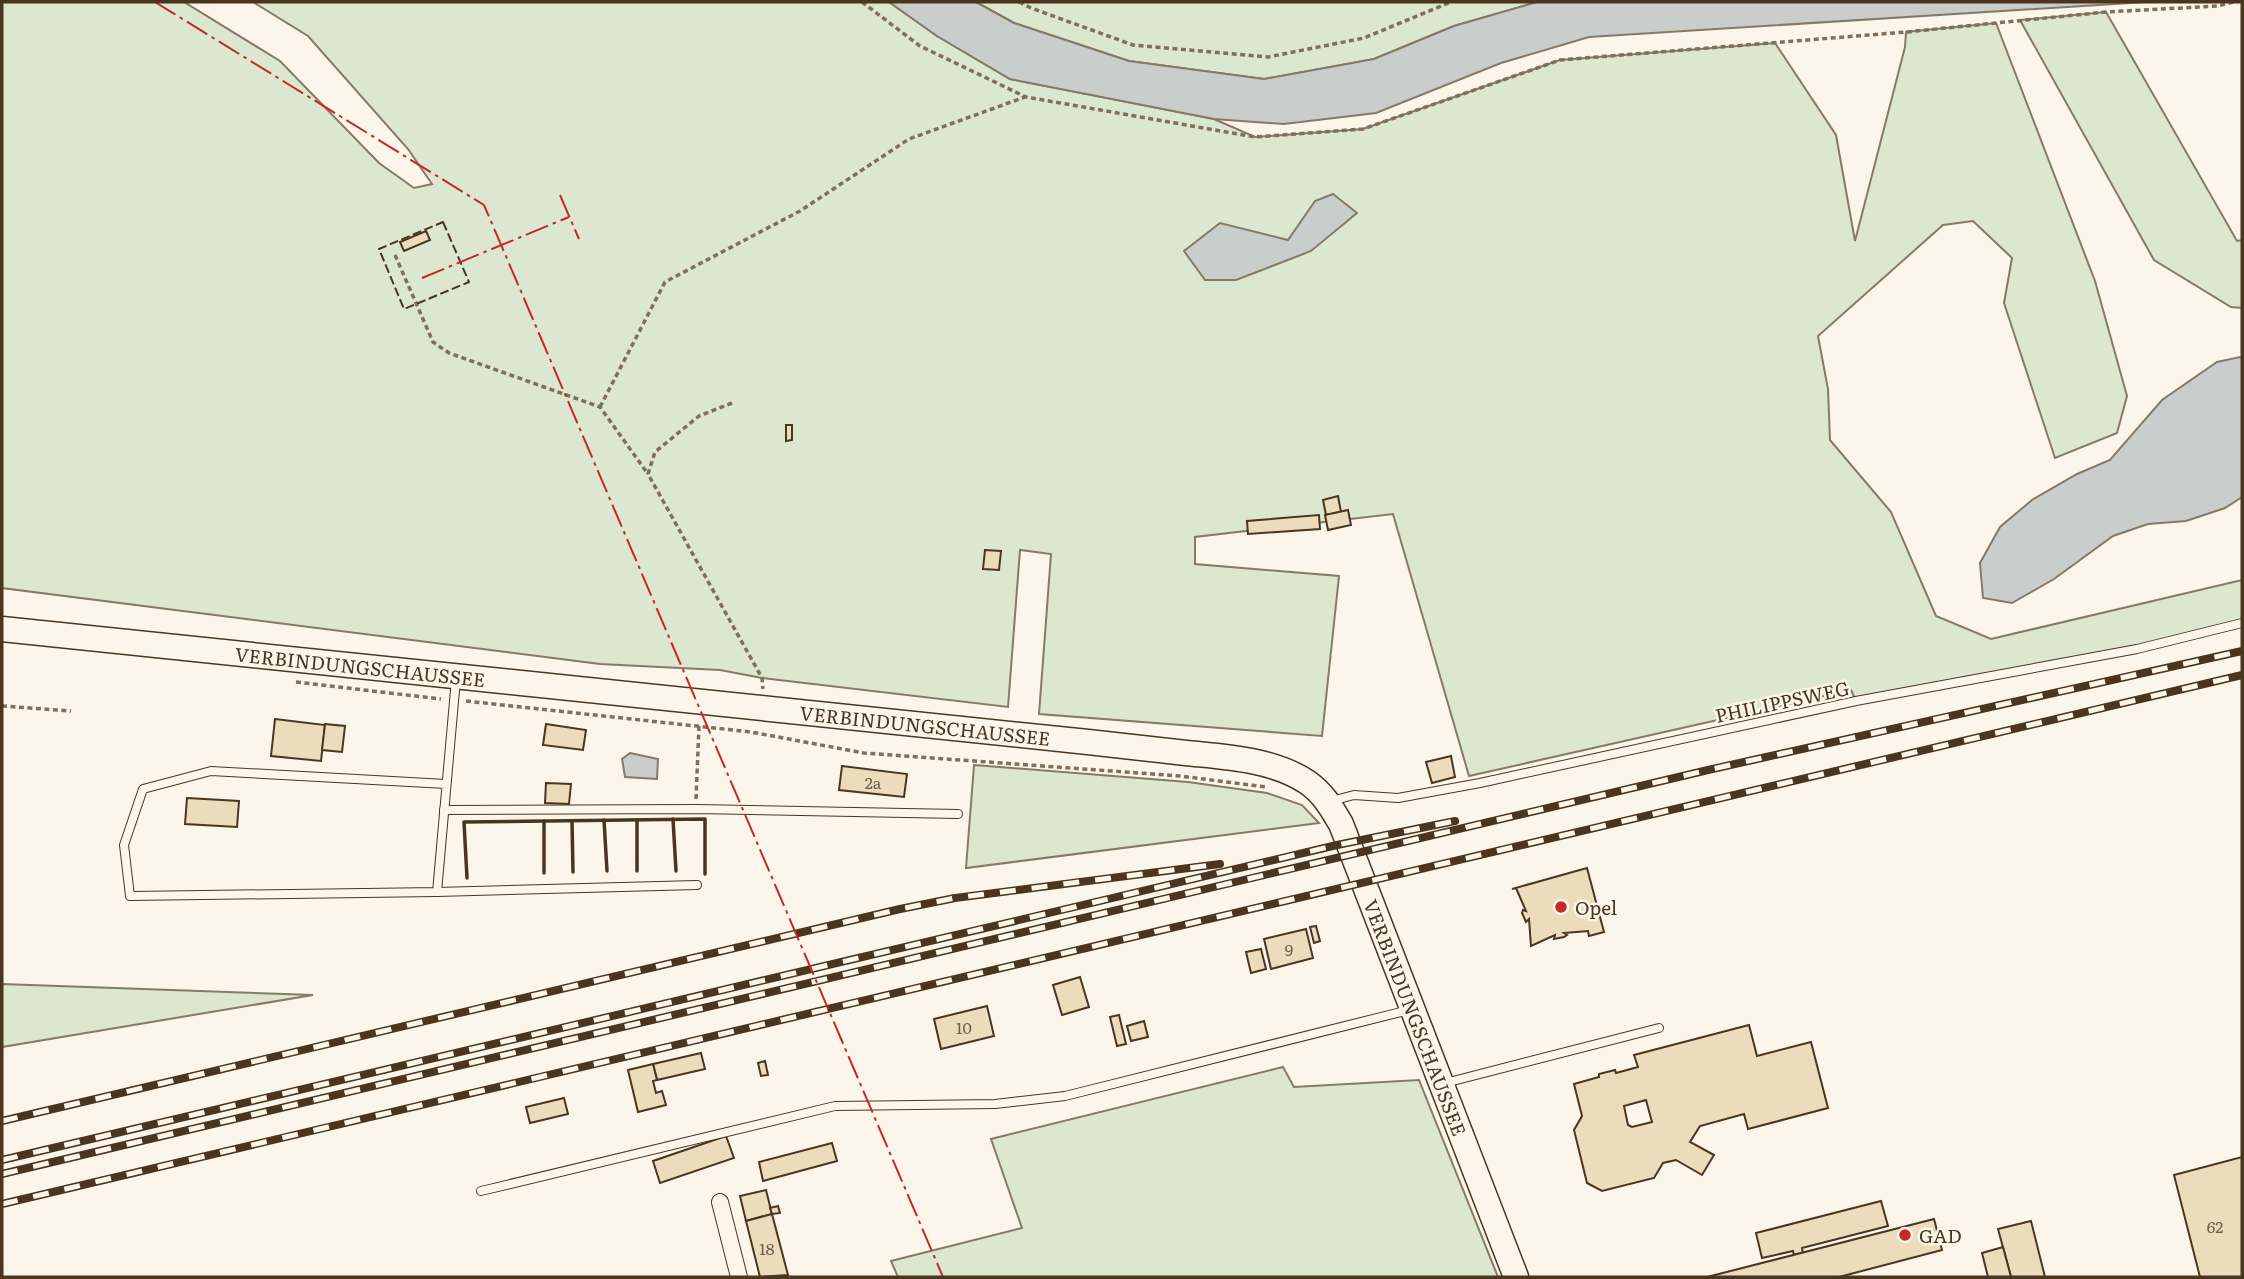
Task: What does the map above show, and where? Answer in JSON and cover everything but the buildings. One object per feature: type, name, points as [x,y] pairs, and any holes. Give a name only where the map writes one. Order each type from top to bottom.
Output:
[{"type":"main road","name":"VERBINDUNGSCHAUSSEE","points":[[2,629],[454,688],[699,714],[765,709],[1226,757],[1285,771],[1305,781],[1321,794],[1349,842],[1516,1277]]},
{"type":"street","points":[[720,1202],[740,1277]]},
{"type":"lane","name":"PHILIPPSWEG","points":[[1328,802],[1354,795],[1398,799],[1480,783],[1856,701],[2137,649],[2242,623]]},
{"type":"lane","points":[[437,892],[454,688]]},
{"type":"lane","points":[[446,784],[211,771],[143,789],[124,845],[130,896],[697,885]]},
{"type":"lane","points":[[444,810],[696,809],[958,814]]},
{"type":"lane","points":[[481,1191],[835,1106],[995,1104],[1065,1096],[1411,1009]]},
{"type":"lane","points":[[1441,1084],[1659,1028]]},
{"type":"path","points":[[862,2],[920,46],[1026,97],[1255,137],[1363,129],[1560,60],[1906,32],[2106,12],[2218,6],[2233,2]]},
{"type":"path","points":[[1019,2],[1133,45],[1268,57],[1364,37],[1451,2]]},
{"type":"path","points":[[600,407],[665,282],[800,211],[909,139],[1026,97]]},
{"type":"path","points":[[395,255],[433,342],[449,353],[600,407],[648,474],[762,678],[765,709]]},
{"type":"path","points":[[648,474],[655,452],[699,416],[732,403]]},
{"type":"path","points":[[289,682],[454,688],[699,714],[751,732],[864,753],[1180,776],[1267,788]]},
{"type":"path","points":[[2,706],[71,711]]},
{"type":"path","points":[[696,809],[699,714]]},
{"type":"green space","points":[[2,2],[184,2],[280,61],[379,163],[414,188],[432,184],[408,149],[308,36],[253,2],[889,2],[937,36],[1010,79],[1214,119],[1255,137],[1363,129],[1560,60],[1775,43],[1836,135],[1855,241],[1905,47],[1906,32],[1996,23],[2095,281],[2127,396],[2117,433],[2055,458],[2004,303],[2012,258],[1973,221],[1943,225],[1818,336],[1828,389],[1830,440],[1891,512],[1936,616],[1991,639],[2242,580],[2242,623],[2137,649],[1856,701],[1851,690],[1469,776],[1393,514],[1195,537],[1195,564],[1339,576],[1322,736],[1039,714],[1051,554],[1020,550],[1008,707],[762,678],[720,670],[600,664],[2,588]]},
{"type":"green space","points":[[976,2],[1537,2],[1454,26],[1374,59],[1264,79],[1129,61],[1014,23]]},
{"type":"green space","points":[[2106,12],[2237,241],[2242,240],[2242,308],[2231,307],[2154,260],[2020,20]]},
{"type":"green space","points":[[974,765],[1188,782],[1267,793],[1302,805],[1319,823],[966,868]]},
{"type":"green space","points":[[2,984],[313,995],[2,1047]]},
{"type":"green space","points":[[1283,1067],[1294,1087],[1419,1080],[1498,1277],[898,1277],[891,1261],[1022,1228],[991,1139]]},
{"type":"shaded area","points":[[889,2],[976,2],[1014,23],[1129,61],[1264,79],[1374,59],[1454,26],[1537,2],[2146,2],[1589,37],[1501,63],[1376,113],[1284,124],[1214,119],[1010,79],[937,36]]},
{"type":"shaded area","points":[[1333,194],[1357,213],[1311,251],[1236,280],[1205,280],[1184,251],[1220,223],[1288,240],[1315,201]]},
{"type":"shaded area","points":[[2240,357],[2242,497],[2225,508],[2186,521],[2148,524],[2113,536],[2054,579],[2012,603],[1983,598],[1980,563],[2000,527],[2032,500],[2077,474],[2110,460],[2162,400],[2217,362]]},
{"type":"shaded area","points":[[630,753],[658,759],[657,779],[625,777],[622,759]]},
{"type":"railway","points":[[2,1174],[1708,770],[2242,651]]},
{"type":"railway","points":[[2,1204],[2242,675]]},
{"type":"railway","points":[[2,1160],[1337,845],[1455,821]]},
{"type":"railway","points":[[2,1121],[900,909],[955,898],[1220,864]]},
{"type":"fence","points":[[443,222],[469,282],[404,309],[379,249],[443,222]]},
{"type":"wall","points":[[673,819],[676,871]]},
{"type":"wall","points":[[467,878],[464,822],[705,819],[705,874]]},
{"type":"wall","points":[[604,820],[607,871]]},
{"type":"wall","points":[[637,820],[637,871]]},
{"type":"wall","points":[[544,821],[544,873]]},
{"type":"wall","points":[[572,821],[573,872]]},
{"type":"power","points":[[155,2],[484,205],[943,1277]]},
{"type":"power","points":[[560,195],[579,239]]},
{"type":"power","points":[[422,278],[569,217]]},
{"type":"place","name":"Opel","points":[[1561,907]]},
{"type":"place","name":"GAD","points":[[1905,1235]]}]
